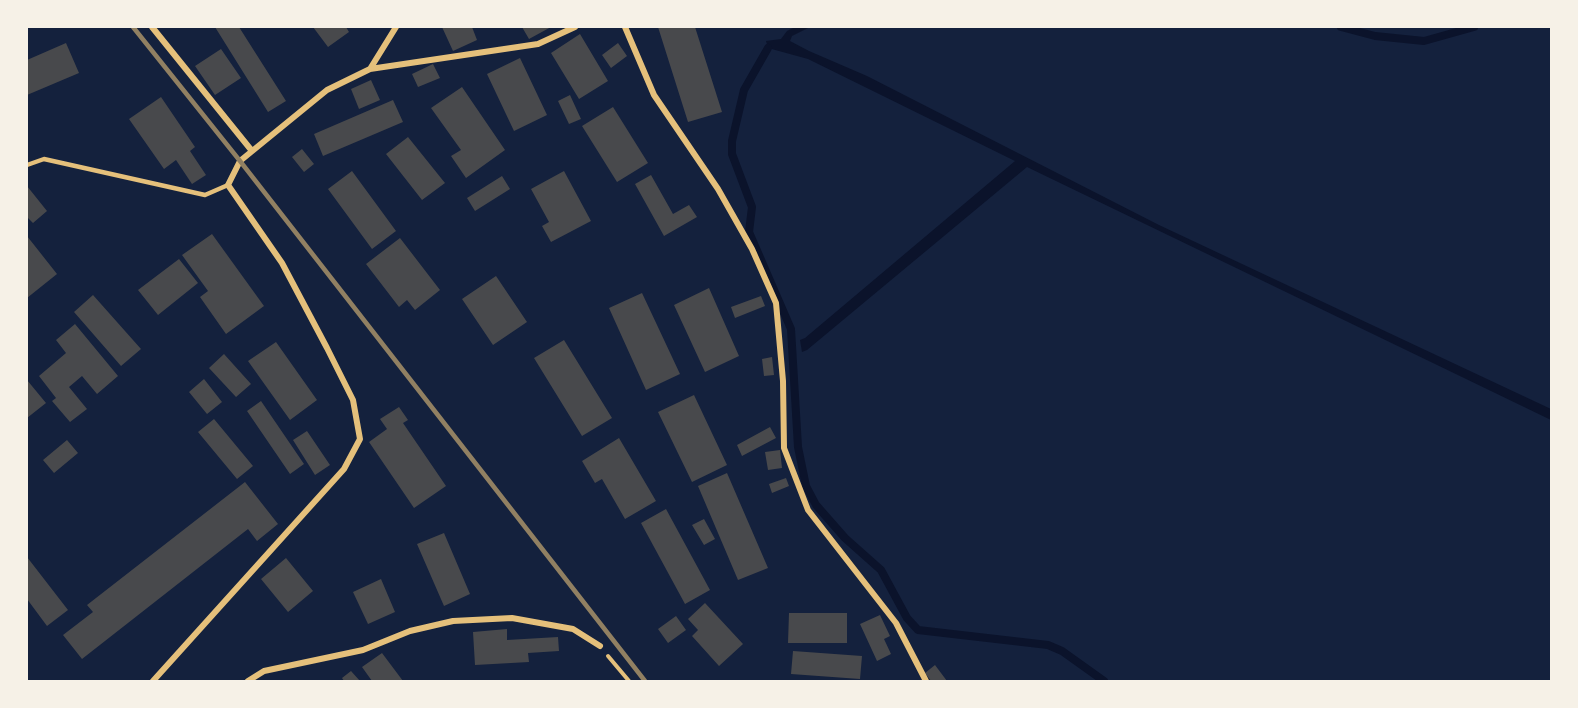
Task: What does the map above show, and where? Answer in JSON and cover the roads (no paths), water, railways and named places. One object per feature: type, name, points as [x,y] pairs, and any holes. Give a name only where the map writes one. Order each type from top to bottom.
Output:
[{"type":"street","points":[[152,27],[252,151]]},
{"type":"street","points":[[370,69],[396,27]]},
{"type":"street","points":[[153,681],[344,469],[360,439],[353,400],[327,348],[282,263],[228,185],[240,161],[327,90],[370,69],[538,44],[575,27]]},
{"type":"street","points":[[625,27],[654,95],[718,189],[752,249],[776,303],[783,381],[784,448],[808,510],[896,623],[926,681]]},
{"type":"street","points":[[248,681],[264,671],[363,650],[410,631],[453,621],[512,618],[573,629],[600,646]]},
{"type":"lane","points":[[27,165],[44,159],[205,195],[228,185]]},
{"type":"water","points":[[795,27],[810,27],[792,36],[790,41],[809,51],[867,76],[1159,225],[1551,409],[1551,420],[1027,167],[802,352],[800,340],[1015,161],[808,59],[768,48],[766,41],[781,39],[787,31]]},
{"type":"waterway","points":[[1341,27],[1375,36],[1424,41],[1474,27]]},
{"type":"waterway","points":[[768,48],[744,90],[732,141],[732,154],[752,207],[749,232],[791,329],[798,447],[806,486],[816,505],[845,538],[881,570],[907,618],[918,630],[1048,645],[1062,651],[1104,681]]},
{"type":"railway","points":[[133,27],[645,681]]}]
